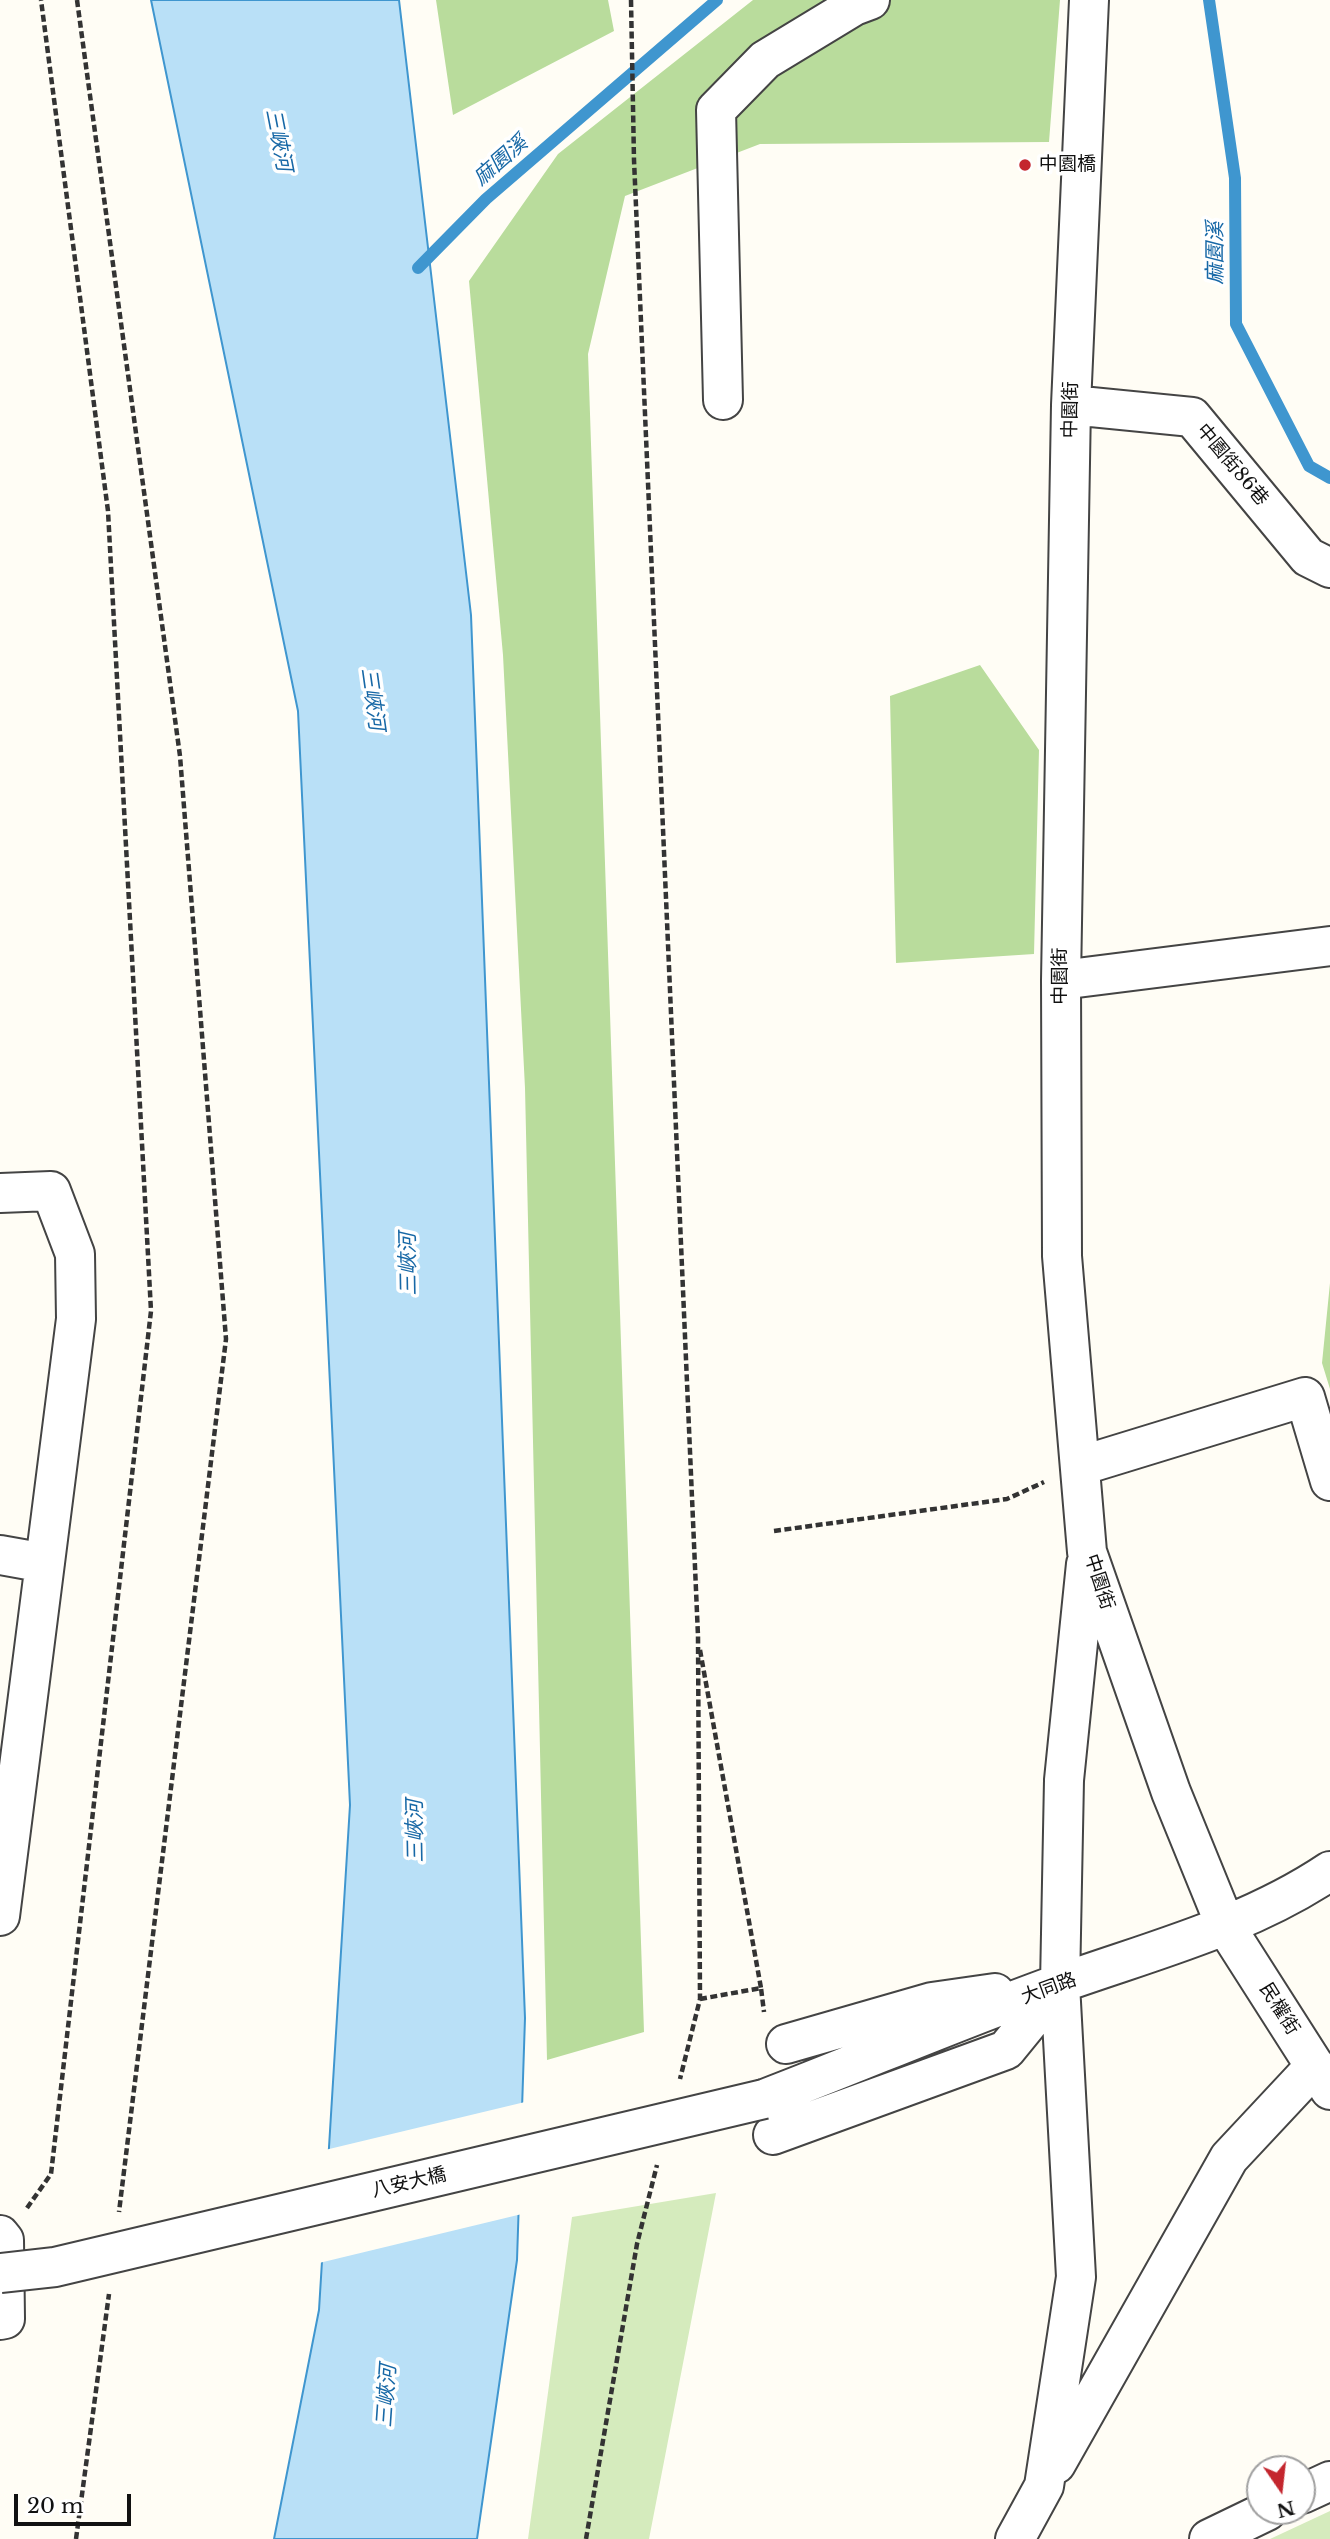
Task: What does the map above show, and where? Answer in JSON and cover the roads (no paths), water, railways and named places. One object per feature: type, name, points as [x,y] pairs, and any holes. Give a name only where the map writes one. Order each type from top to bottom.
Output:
[{"type":"street","points":[[723,400],[716,110],[765,60],[854,6],[870,0]]},
{"type":"street","name":"中園街","points":[[1089,0],[1071,405],[1060,980],[1062,1256],[1087,1552],[1171,1792],[1226,1927]]},
{"type":"street","name":"中園街86巷","points":[[1071,405],[1192,417],[1308,557],[1330,568]]},
{"type":"street","points":[[1060,980],[1330,946]]},
{"type":"street","points":[[0,1193],[51,1191],[75,1254],[76,1319],[0,1916]]},
{"type":"street","points":[[1080,1466],[1305,1397],[1330,1481]]},
{"type":"street","points":[[1044,2486],[1076,2277],[1060,1984],[1064,1780],[1087,1552]]},
{"type":"street","points":[[0,1555],[45,1563]]},
{"type":"street","name":"大同路","points":[[768,2117],[1060,1984],[1226,1927],[1297,1893],[1330,1871]]},
{"type":"street","name":"民權街","points":[[1226,1927],[1322,2078]]},
{"type":"street","points":[[775,2034],[932,2002],[1060,1984]]},
{"type":"street","points":[[1015,2539],[1229,2158],[1322,2078]]},
{"type":"street","name":"八安大橋","points":[[1,2247],[55,2267],[768,2117]]},
{"type":"street","points":[[0,2320],[5,2319],[1,2247]]},
{"type":"street","points":[[1209,2539],[1246,2521]]},
{"type":"water","name":"三峽河","points":[[151,0],[399,0],[471,615],[525,2018],[517,2260],[477,2539],[274,2539],[319,2310],[350,1805],[298,711]]},
{"type":"waterway","name":"麻園溪","points":[[418,268],[486,199],[717,0]]},
{"type":"waterway","name":"麻園溪","points":[[1209,0],[1235,178],[1236,324],[1309,466],[1330,478]]},
{"type":"place","name":"中園橋","points":[[1025,165]]}]
